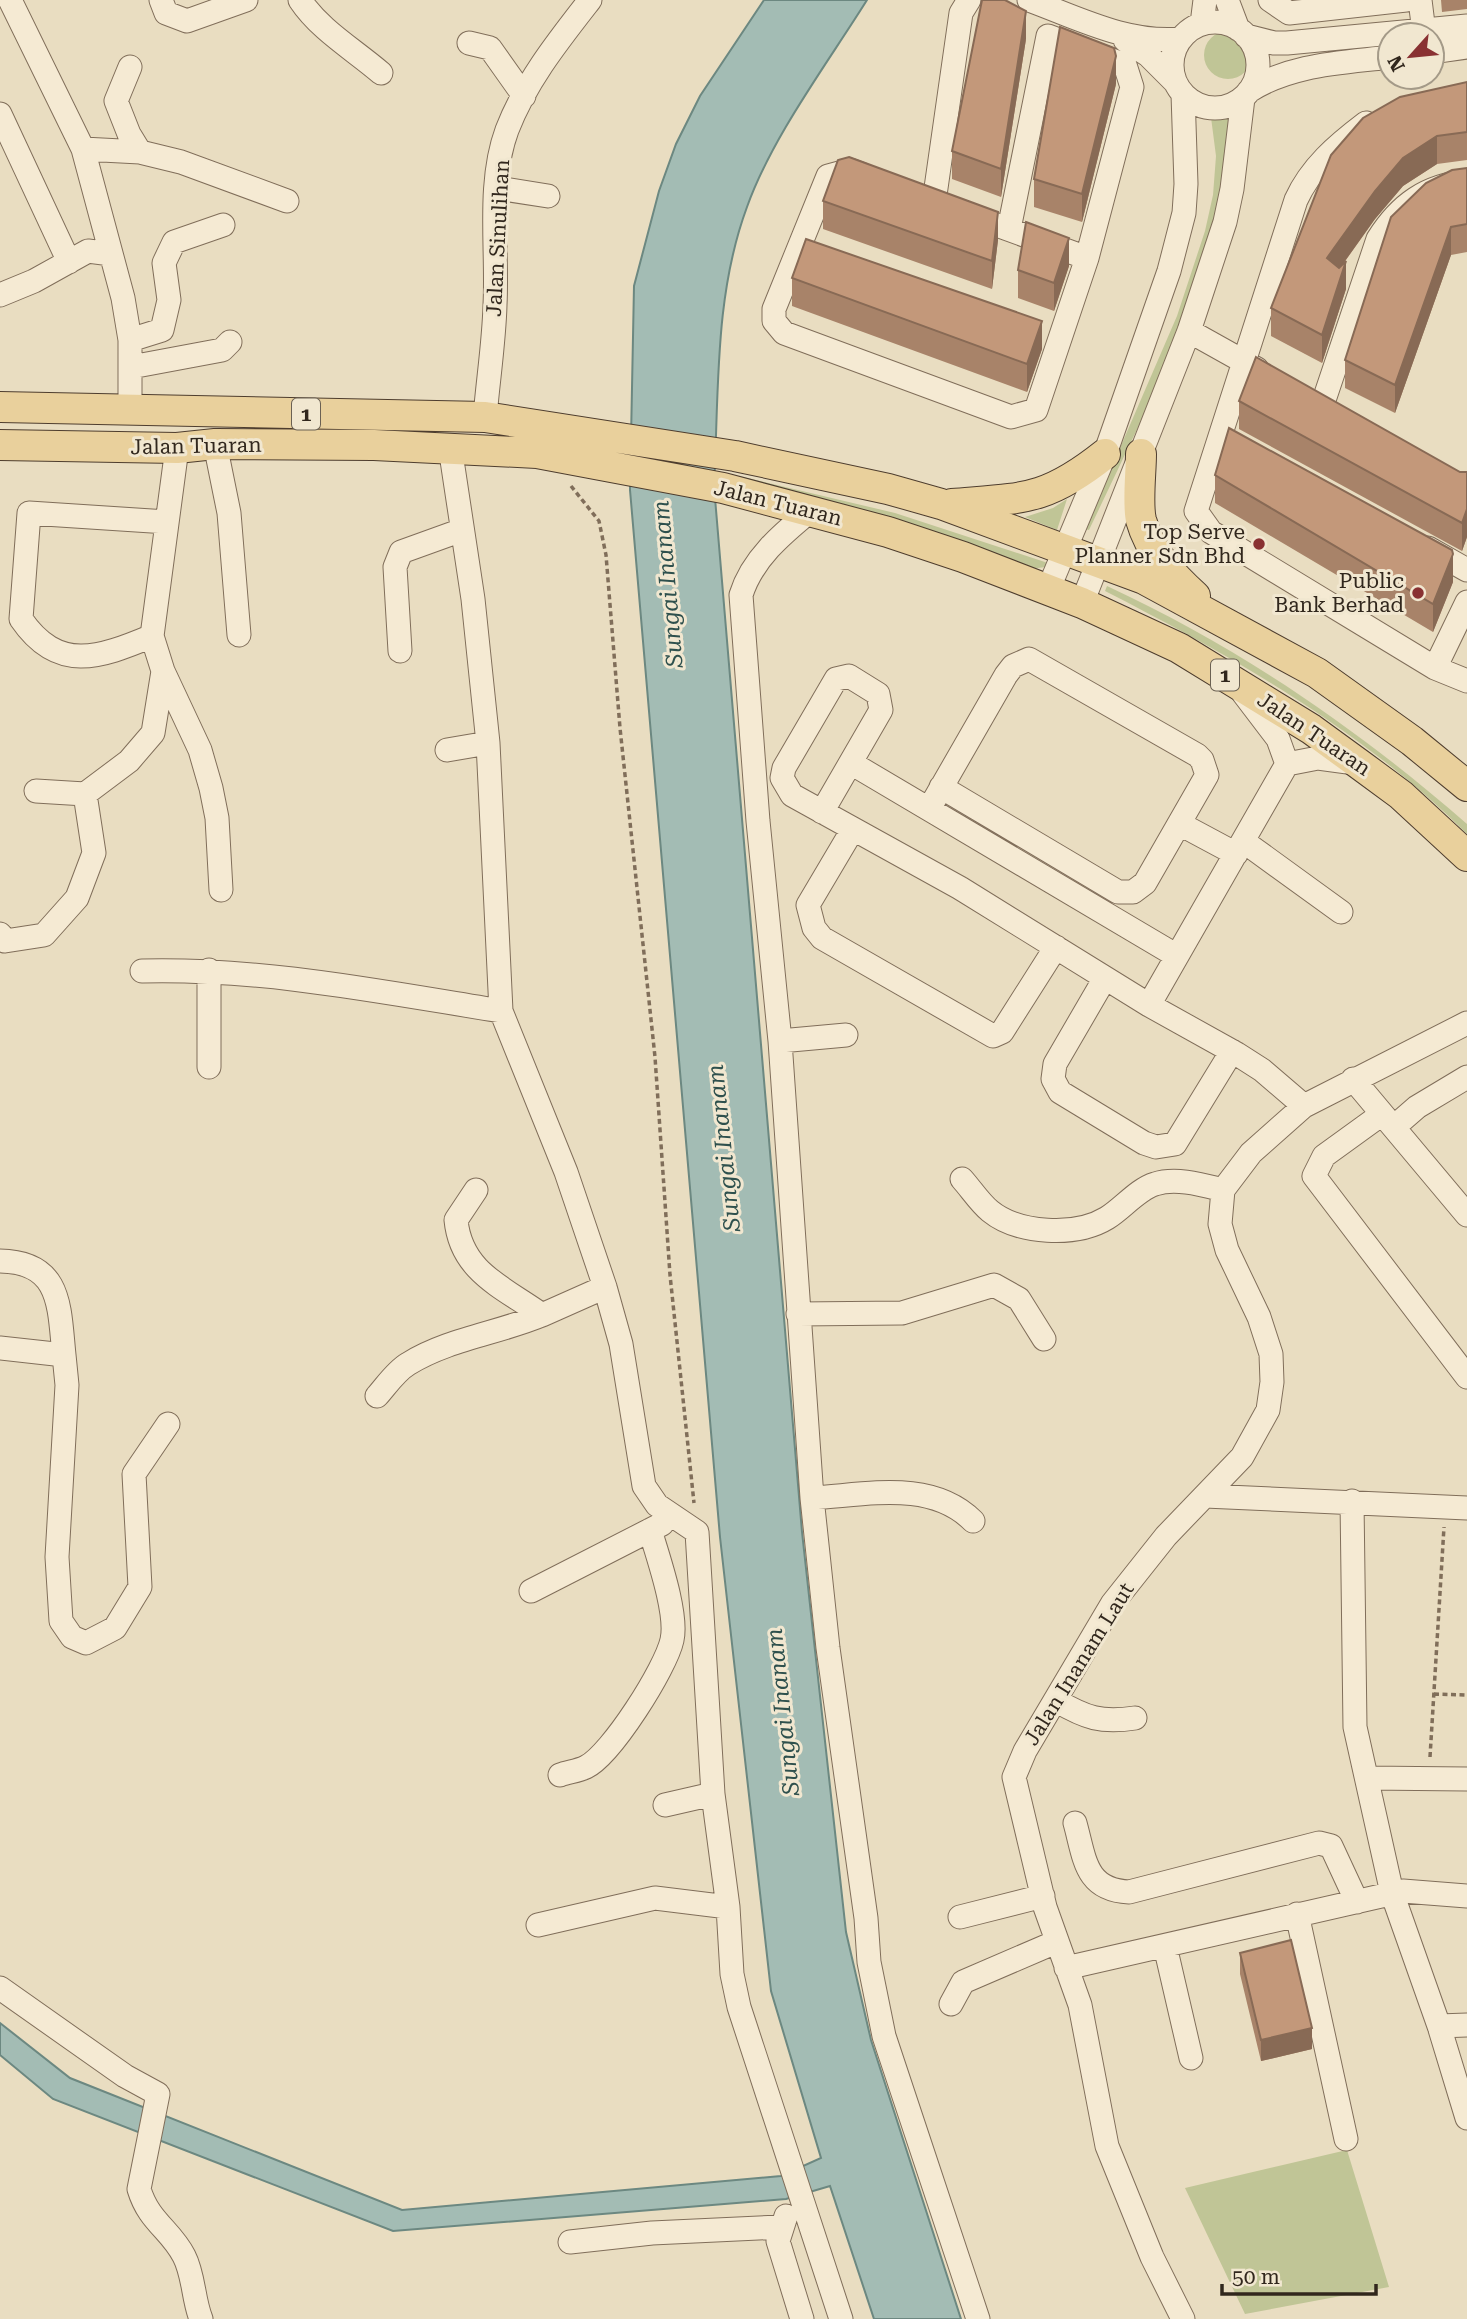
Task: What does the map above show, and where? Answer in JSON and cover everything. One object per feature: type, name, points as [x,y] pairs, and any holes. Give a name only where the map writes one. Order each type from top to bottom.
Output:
[{"type":"main road","name":"Jalan Tuaran","points":[[0,407],[485,417],[735,456],[888,489],[941,505],[1144,579],[1317,673],[1412,741],[1465,784]]},
{"type":"main road","name":"Jalan Tuaran","points":[[0,445],[177,448],[215,444],[450,447],[537,453],[723,488],[810,511],[963,556],[1082,603],[1179,648],[1232,679],[1359,764],[1401,795],[1467,856]]},
{"type":"main road","points":[[941,505],[1029,498],[1055,489],[1105,454]]},
{"type":"main road","points":[[1141,454],[1141,518],[1153,547],[1171,574],[1219,618]]},
{"type":"street","points":[[10,0],[83,149],[130,340],[130,408]]},
{"type":"street","points":[[162,0],[166,13],[187,21],[246,0]]},
{"type":"street","points":[[300,0],[326,30],[381,73]]},
{"type":"street","name":"Jalan Sinulihan","points":[[485,417],[495,306],[497,188],[507,131],[541,62],[590,0]]},
{"type":"street","points":[[934,202],[961,13],[969,0]]},
{"type":"street","points":[[1029,0],[1083,10],[1121,35],[1128,44],[1148,55],[1179,88],[1205,107],[1232,105],[1265,81],[1308,67],[1376,59]]},
{"type":"street","points":[[1202,24],[1205,0]]},
{"type":"street","points":[[1082,603],[1189,331],[1232,190],[1246,95],[1258,69],[1257,57],[1227,0]]},
{"type":"street","points":[[1270,0],[1289,13],[1406,0]]},
{"type":"street","points":[[1420,0],[1424,21]]},
{"type":"street","points":[[1121,35],[1163,41],[1181,39],[1202,24],[1227,24],[1242,33],[1274,43],[1376,42]]},
{"type":"street","points":[[1446,35],[1467,26]]},
{"type":"street","points":[[886,184],[850,170],[828,176],[774,309],[774,321],[784,333],[1011,417],[1036,410],[1087,258],[1132,87],[1125,65],[1048,36],[1009,229]]},
{"type":"street","points":[[1048,590],[1105,454],[1170,271],[1184,213],[1186,184],[1179,88],[1173,57],[1181,39]]},
{"type":"street","points":[[469,43],[490,48],[524,96]]},
{"type":"street","points":[[1446,44],[1467,47]]},
{"type":"street","points":[[130,66],[116,101],[140,152]]},
{"type":"street","points":[[1390,112],[1367,122],[1337,146],[1303,186],[1246,363],[1219,434],[1196,511],[1203,526],[1436,668],[1467,681]]},
{"type":"street","points":[[0,114],[69,262]]},
{"type":"street","points":[[83,149],[140,152],[193,166],[287,201]]},
{"type":"street","points":[[1322,406],[1378,239],[1387,223],[1424,191],[1467,181]]},
{"type":"street","points":[[497,188],[548,196]]},
{"type":"street","points":[[910,193],[1087,258]]},
{"type":"street","points":[[130,340],[162,330],[169,300],[164,263],[174,242],[223,225]]},
{"type":"street","points":[[798,249],[824,258]]},
{"type":"street","points":[[0,295],[88,251],[111,254]]},
{"type":"street","points":[[1033,331],[1059,340]]},
{"type":"street","points":[[1189,331],[1279,382]]},
{"type":"street","points":[[131,368],[222,350],[230,342]]},
{"type":"street","points":[[1300,394],[1345,419]]},
{"type":"street","points":[[1219,434],[1243,447]]},
{"type":"street","points":[[215,444],[229,513],[239,635]]},
{"type":"street","points":[[450,447],[488,743],[501,1011],[566,1172],[605,1287],[621,1344],[644,1486],[657,1505],[697,1532],[713,1794],[728,1906],[732,1974],[739,2007],[841,2319]]},
{"type":"street","points":[[177,448],[152,636],[163,671],[201,750],[217,818],[221,890]]},
{"type":"street","points":[[810,511],[779,537],[747,575],[741,594],[758,821],[780,1041],[812,1498],[828,1647],[872,1974],[884,2036],[978,2319]]},
{"type":"street","points":[[152,636],[123,648],[75,657],[44,647],[21,619],[29,513],[167,522]]},
{"type":"street","points":[[400,651],[396,566],[401,552],[462,530]]},
{"type":"street","points":[[1408,537],[1467,570]]},
{"type":"street","points":[[1436,668],[1467,602]]},
{"type":"street","points":[[929,809],[941,787],[1006,675],[1013,666],[1029,659],[1202,760],[1207,775],[1205,783],[1145,883],[1133,892],[1118,891],[941,787]]},
{"type":"street","points":[[36,791],[85,793],[129,761],[153,733],[163,671]]},
{"type":"street","points":[[822,812],[882,704],[877,694],[845,675],[836,679],[782,774],[784,784],[792,795],[822,812],[960,888],[1149,1005],[1232,1051],[1262,1070],[1304,1106]]},
{"type":"street","points":[[1149,1005],[1287,764],[1278,738],[1232,679]]},
{"type":"street","points":[[447,750],[488,743]]},
{"type":"street","points":[[1287,764],[1318,758],[1359,764]]},
{"type":"street","points":[[851,763],[1177,956]]},
{"type":"street","points":[[0,934],[5,941],[44,934],[77,898],[94,853],[85,793]]},
{"type":"street","points":[[1180,824],[1239,848],[1341,912]]},
{"type":"street","points":[[853,829],[808,905],[814,928],[822,938],[993,1036],[1002,1031],[1056,947]]},
{"type":"street","points":[[142,971],[209,970],[283,977],[501,1011]]},
{"type":"street","points":[[209,970],[209,1067]]},
{"type":"street","points":[[1105,978],[1055,1064],[1054,1079],[1060,1092],[1144,1143],[1156,1147],[1175,1144],[1232,1051]]},
{"type":"street","points":[[962,1179],[990,1211],[1018,1227],[1036,1228],[1077,1228],[1105,1220],[1154,1184],[1191,1183],[1223,1191],[1251,1153],[1304,1106],[1457,1028],[1467,1012]]},
{"type":"street","points":[[780,1041],[846,1035]]},
{"type":"street","points":[[1467,1077],[1324,1156],[1316,1167],[1314,1176],[1467,1377]]},
{"type":"street","points":[[1353,1079],[1467,1215]]},
{"type":"street","points":[[476,1190],[456,1220],[457,1241],[477,1271],[542,1315]]},
{"type":"street","name":"Jalan Inanam Laut","points":[[1183,2319],[1120,2183],[1107,2146],[1080,2005],[1056,1942],[1014,1777],[1025,1751],[1112,1604],[1166,1536],[1242,1457],[1268,1410],[1272,1382],[1271,1353],[1259,1317],[1227,1250],[1220,1224],[1223,1191]]},
{"type":"street","points":[[0,1261],[13,1261],[40,1271],[50,1279],[58,1302],[67,1385],[57,1557],[61,1621],[72,1637],[86,1643],[115,1628],[140,1587],[134,1474],[168,1424]]},
{"type":"street","points":[[798,1314],[902,1313],[994,1285],[1018,1299],[1044,1339]]},
{"type":"street","points":[[377,1395],[407,1364],[467,1339],[510,1328],[605,1287]]},
{"type":"street","points":[[0,1348],[64,1355]]},
{"type":"street","points":[[812,1498],[911,1493],[940,1498],[959,1507],[973,1521]]},
{"type":"street","points":[[1205,1496],[1456,1508]]},
{"type":"street","points":[[1352,1501],[1355,1727],[1392,1893],[1439,2026],[1467,2118]]},
{"type":"street","points":[[531,1591],[673,1518]]},
{"type":"street","points":[[560,1775],[586,1767],[604,1753],[629,1719],[673,1639],[669,1599],[650,1530]]},
{"type":"street","points":[[1056,1701],[1078,1713],[1106,1722],[1135,1718]]},
{"type":"street","points":[[1367,1779],[1428,1776],[1467,1779]]},
{"type":"street","points":[[665,1805],[713,1794]]},
{"type":"street","points":[[1075,1824],[1088,1868],[1094,1878],[1112,1891],[1129,1892],[1319,1843],[1331,1846],[1357,1902]]},
{"type":"street","points":[[1066,1968],[1403,1891],[1467,1896]]},
{"type":"street","points":[[960,1917],[1043,1896]]},
{"type":"street","points":[[538,1925],[655,1898],[728,1906]]},
{"type":"street","points":[[1297,1914],[1346,2140]]},
{"type":"street","points":[[951,2004],[963,1982],[1056,1942]]},
{"type":"street","points":[[1165,1946],[1191,2058]]},
{"type":"street","points":[[0,1988],[125,2076],[158,2094],[139,2189],[143,2203],[185,2259],[201,2319]]},
{"type":"street","points":[[1439,2026],[1467,2025]]},
{"type":"street","points":[[801,2201],[786,2216],[778,2241],[802,2319]]},
{"type":"street","points":[[569,2242],[652,2233],[781,2227]]},
{"type":"path","points":[[537,453],[593,511],[599,521],[606,555],[620,728],[655,1057],[670,1275],[697,1532]]},
{"type":"path","points":[[1428,1776],[1434,1694],[1456,1508]]},
{"type":"path","points":[[1434,1694],[1467,1695]]},
{"type":"green space","points":[[1228,31],[1245,38],[1252,55],[1245,72],[1228,79],[1211,72],[1204,55],[1211,38]]},
{"type":"green space","points":[[1209,102],[1241,106],[1240,154],[1171,358],[1089,530],[1085,529],[1177,316],[1205,231],[1213,195],[1216,156]]},
{"type":"green space","points":[[739,476],[895,513],[1048,563],[1046,567],[1030,569],[739,482]]},
{"type":"green space","points":[[1067,499],[1057,530],[1025,517],[1053,508]]},
{"type":"green space","points":[[1107,586],[1203,635],[1340,723],[1467,824],[1467,834],[1385,762],[1341,729],[1202,642],[1105,591]]},
{"type":"green space","points":[[1347,2150],[1389,2287],[1245,2314],[1185,2188]]},
{"type":"water","name":"Sungai Inanam","points":[[764,0],[867,0],[785,128],[758,181],[736,241],[723,310],[714,486],[802,1532],[846,1932],[871,2040],[961,2319],[874,2319],[830,2186],[786,2199],[393,2231],[53,2099],[0,2055],[0,2023],[70,2078],[402,2210],[781,2176],[821,2158],[771,1991],[720,1537],[630,490],[634,286],[659,191],[676,144],[700,96]]},
{"type":"building","points":[[982,0],[1005,0],[1026,11],[1001,169],[952,151]]},
{"type":"building","points":[[1060,27],[1114,48],[1116,56],[1082,194],[1034,179]]},
{"type":"building","points":[[1467,82],[1467,132],[1437,136],[1403,158],[1375,191],[1327,258],[1339,268],[1346,261],[1322,335],[1271,308],[1331,155],[1363,118],[1400,97],[1427,91],[1446,91],[1446,87]]},
{"type":"building","points":[[849,157],[998,212],[992,261],[823,201],[838,160]]},
{"type":"building","points":[[1467,168],[1467,224],[1451,227],[1395,385],[1345,360],[1391,217],[1426,183],[1452,170]]},
{"type":"building","points":[[1026,222],[1069,238],[1054,283],[1018,270]]},
{"type":"building","points":[[806,239],[1042,321],[1027,364],[792,278]]},
{"type":"building","points":[[1256,357],[1460,472],[1467,472],[1467,509],[1462,523],[1239,401]]},
{"type":"building","points":[[1229,428],[1452,550],[1453,554],[1433,604],[1215,475]]},
{"type":"building","points":[[1291,1940],[1312,2028],[1261,2040],[1240,1953]]},
{"type":"place","name":"Top Serve Planner Sdn Bhd","points":[[1259,544]]},
{"type":"place","name":"Public Bank Berhad","points":[[1418,593]]}]
